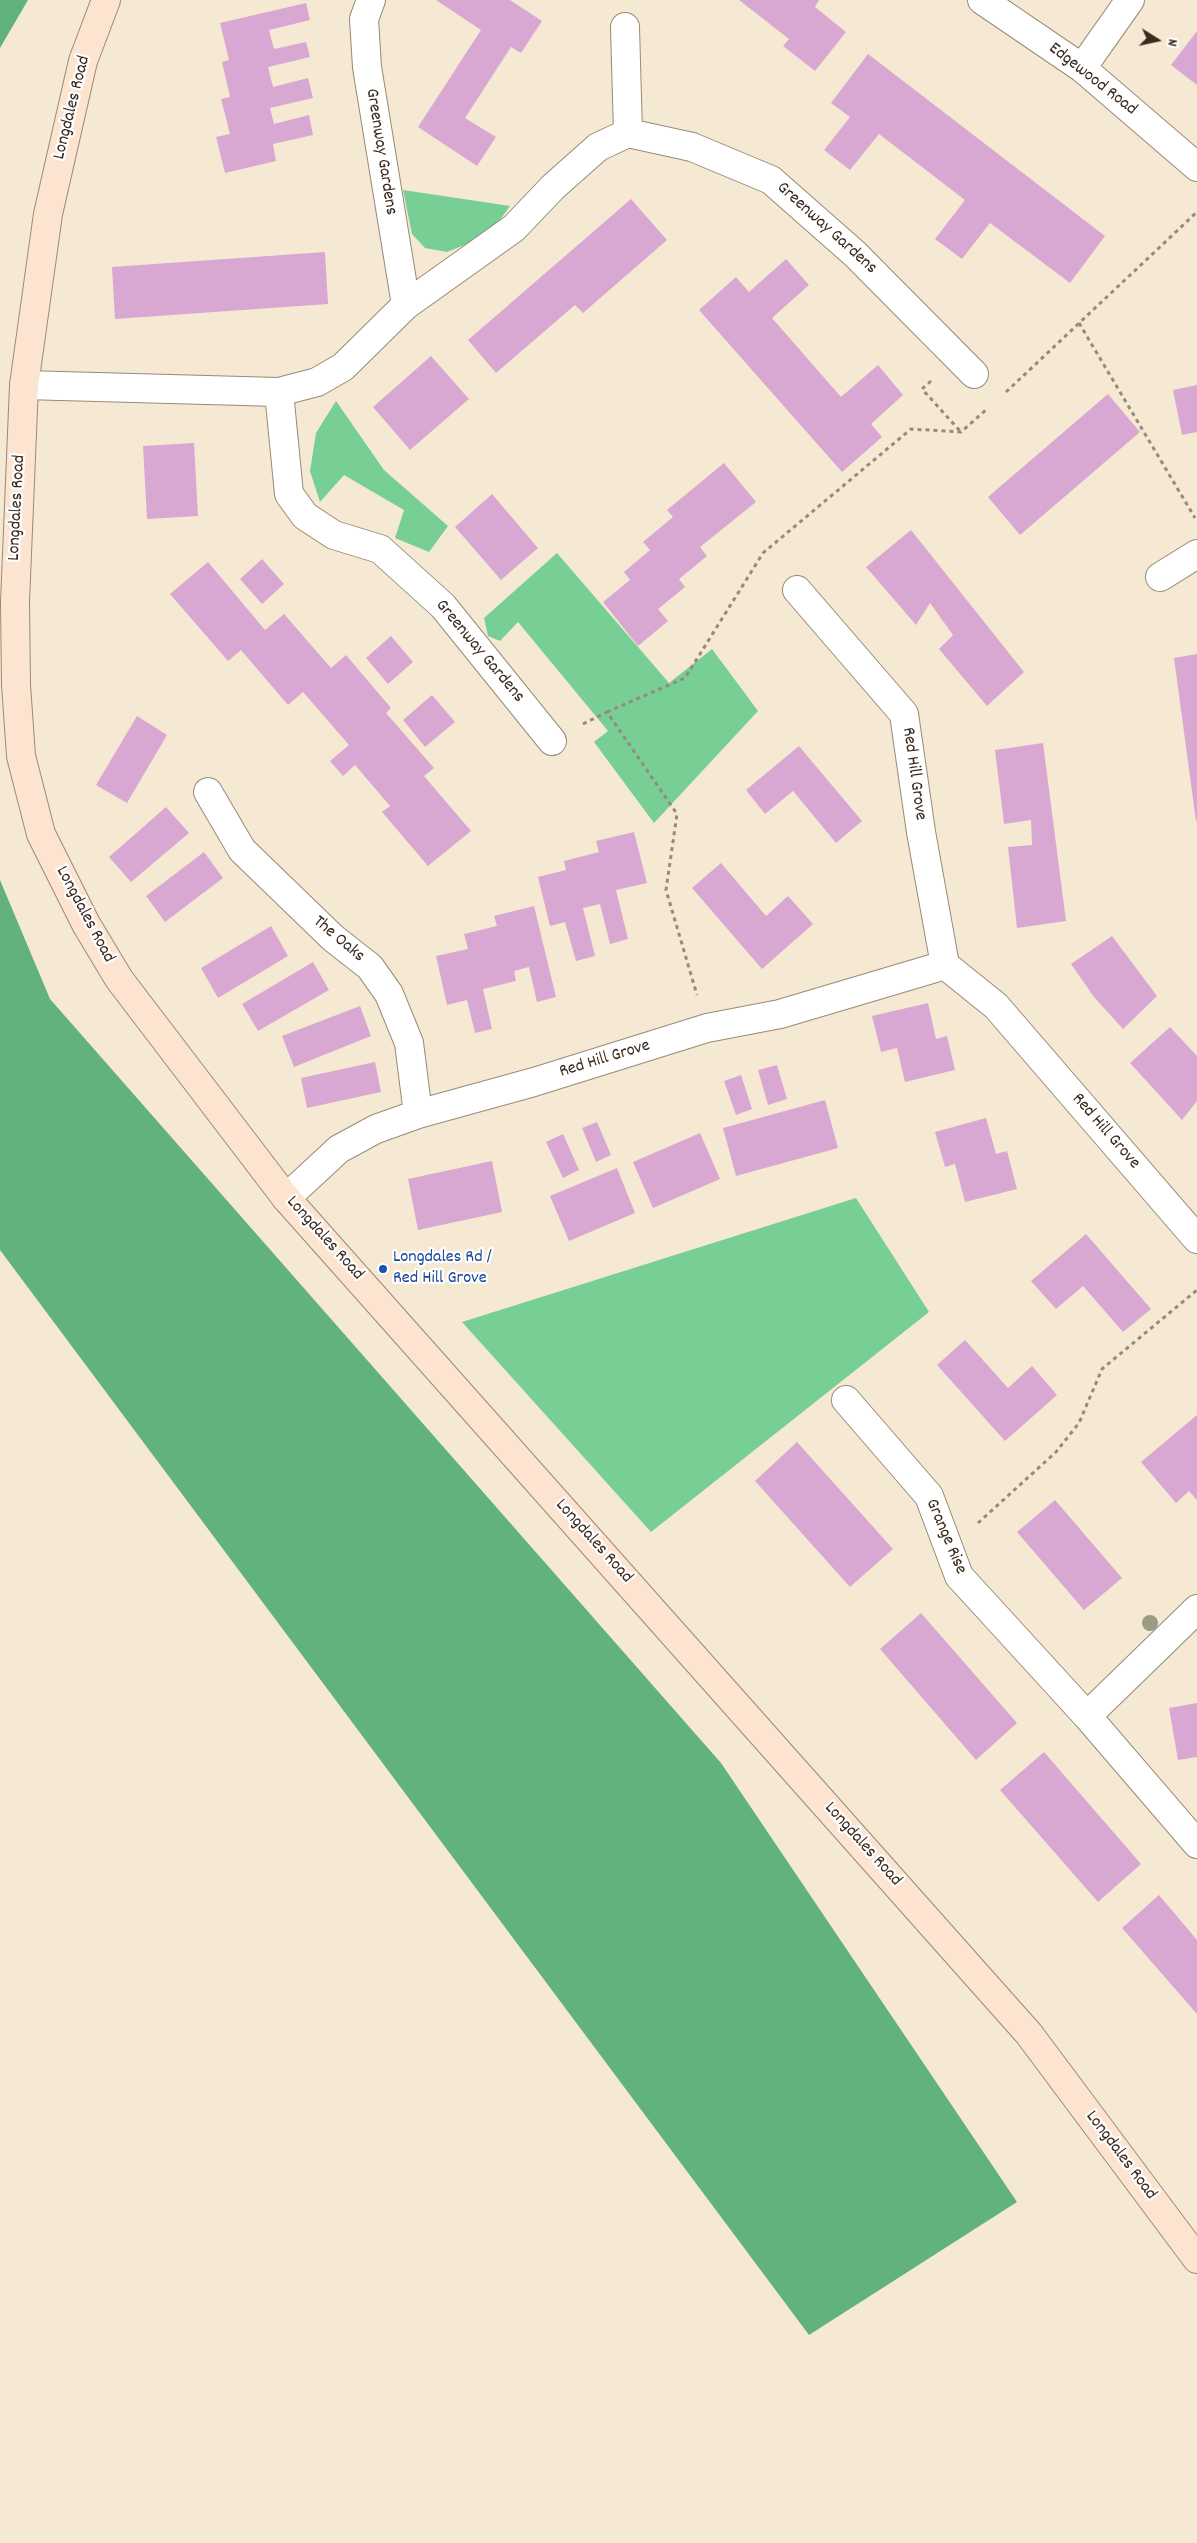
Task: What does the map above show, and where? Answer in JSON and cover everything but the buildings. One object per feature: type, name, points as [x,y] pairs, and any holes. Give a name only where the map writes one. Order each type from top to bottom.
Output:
[{"type":"street","name":"Longdales Road","points":[[106,0],[83,61],[48,214],[24,386],[15,582],[16,685],[21,756],[41,834],[86,924],[118,979],[286,1198],[1029,2034],[1197,2259]]},
{"type":"street","name":"Greenway Gardens","points":[[371,0],[364,19],[367,67],[406,305]]},
{"type":"street","name":"Edgewood Road","points":[[982,0],[1082,68],[1197,167]]},
{"type":"street","points":[[1082,68],[1130,0]]},
{"type":"street","points":[[24,386],[278,392],[317,382],[343,367],[406,305],[514,228],[553,187],[598,147],[628,134],[625,26]]},
{"type":"street","name":"Greenway Gardens","points":[[628,134],[692,147],[771,180],[855,254],[974,374]]},
{"type":"street","name":"Greenway Gardens","points":[[278,392],[289,494],[305,516],[334,535],[380,549],[443,606],[552,740]]},
{"type":"street","points":[[1160,576],[1197,554]]},
{"type":"street","name":"Red Hill Grove","points":[[796,590],[904,714],[945,965],[996,1006],[1197,1239]]},
{"type":"street","name":"The Oaks","points":[[208,792],[242,850],[333,938],[370,967],[390,994],[409,1043],[418,1114]]},
{"type":"street","name":"Red Hill Grove","points":[[286,1198],[339,1149],[376,1129],[418,1114],[534,1082],[707,1028],[780,1014],[945,965]]},
{"type":"street","name":"Grange Rise","points":[[846,1400],[929,1496],[959,1576],[1087,1716],[1197,1844]]},
{"type":"street","points":[[1087,1716],[1197,1609]]},
{"type":"path","points":[[1004,394],[1197,212]]},
{"type":"path","points":[[1079,323],[1197,522]]},
{"type":"path","points":[[552,740],[607,712],[685,678],[763,554],[911,429],[961,432],[990,407]]},
{"type":"path","points":[[607,712],[677,814],[666,890],[707,1028]]},
{"type":"path","points":[[949,1549],[1056,1452],[1079,1423],[1102,1369],[1197,1290]]},
{"type":"green space","points":[[0,0],[28,0],[0,48]]},
{"type":"green space","points":[[403,190],[510,206],[489,235],[447,252],[425,248],[412,234]]},
{"type":"green space","points":[[336,401],[384,470],[448,526],[429,552],[395,538],[404,510],[344,475],[320,502],[310,471],[316,433]]},
{"type":"green space","points":[[557,553],[669,683],[712,649],[758,711],[654,823],[594,742],[608,731],[518,622],[500,641],[488,636],[484,618]]},
{"type":"green space","points":[[0,880],[50,999],[721,1763],[1017,2202],[809,2335],[0,1250]]},
{"type":"green space","points":[[856,1198],[929,1312],[651,1532],[462,1322]]},
{"type":"place","name":"Longdales Rd / Red Hill Grove","points":[[383,1269]]}]
